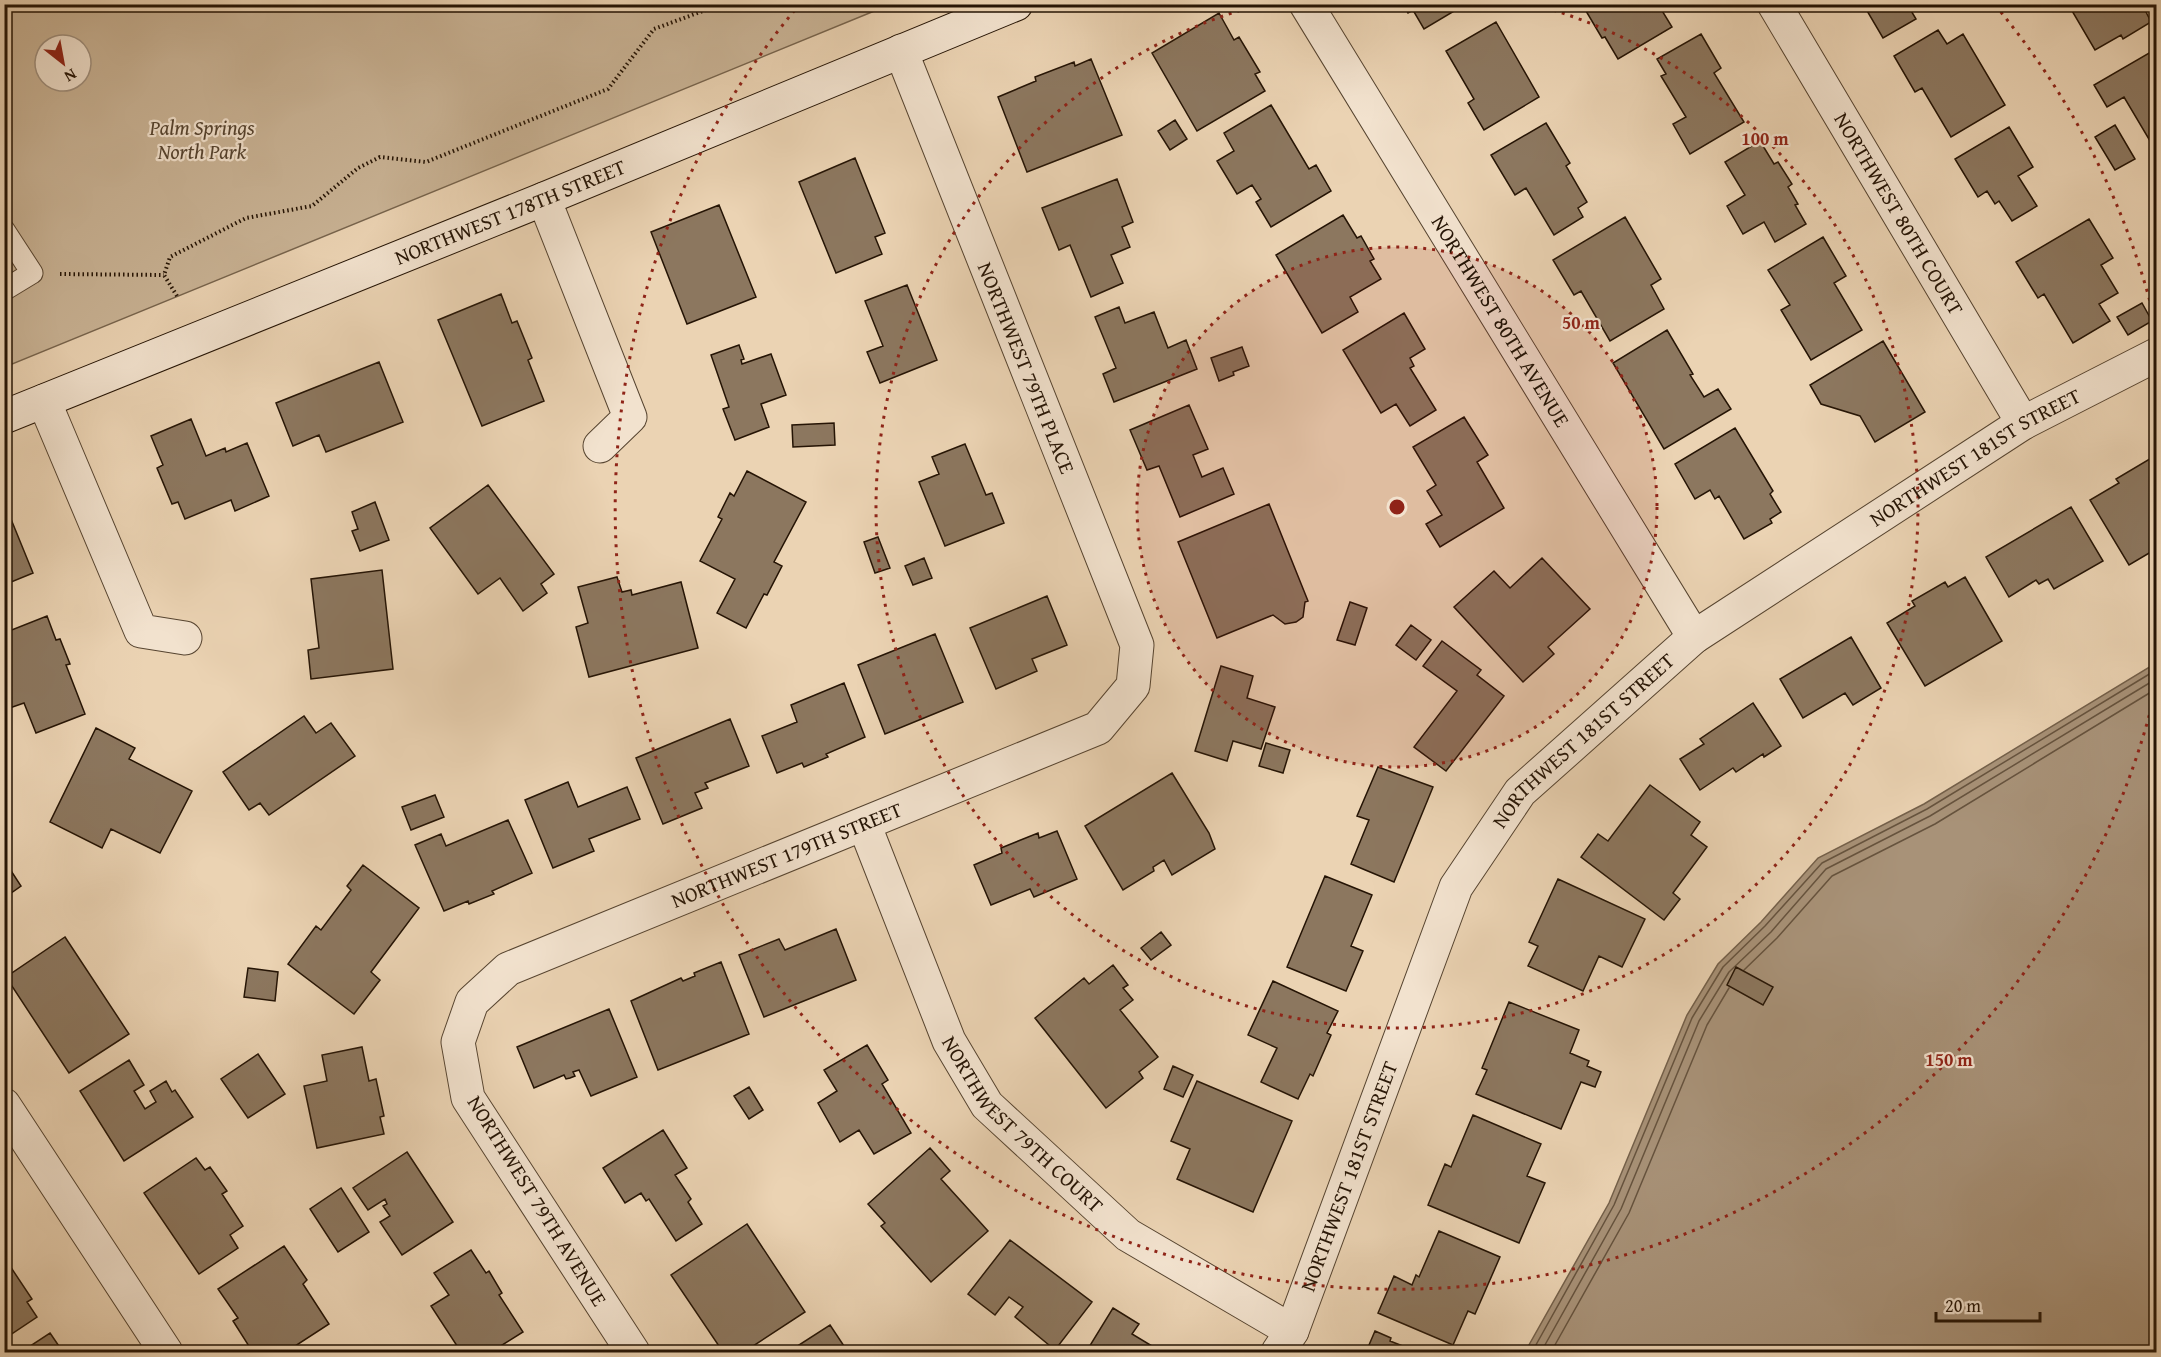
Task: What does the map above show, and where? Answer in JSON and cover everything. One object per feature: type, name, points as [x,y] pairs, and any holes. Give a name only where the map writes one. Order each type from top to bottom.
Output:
[{"type":"street","name":"NORTHWEST 178TH STREET","points":[[4,417],[544,199],[1016,4]]},
{"type":"street","name":"NORTHWEST 80TH AVENUE","points":[[1306,4],[1694,638]]},
{"type":"street","name":"NORTHWEST 80TH COURT","points":[[1774,4],[2023,423]]},
{"type":"street","name":"NORTHWEST 79TH PLACE","points":[[900,51],[1137,645],[1133,686]]},
{"type":"street","points":[[544,199],[630,417],[600,446]]},
{"type":"street","name":"NORTHWEST 181ST STREET","points":[[1285,1342],[1456,887],[1520,792],[1694,638],[2023,423],[2157,355]]},
{"type":"street","points":[[44,401],[141,631],[185,638]]},
{"type":"street","name":"NORTHWEST 179TH STREET","points":[[458,1042],[472,1002],[508,969],[1098,728],[1133,686]]},
{"type":"street","name":"NORTHWEST 79TH COURT","points":[[864,824],[949,1041],[987,1106],[1128,1235],[1285,1342]]},
{"type":"street","name":"NORTHWEST 79TH AVENUE","points":[[458,1042],[468,1098],[633,1353]]},
{"type":"street","points":[[4,1105],[166,1353]]},
{"type":"lane","points":[[4,230],[32,273],[4,290]]},
{"type":"path","points":[[164,275],[170,257],[246,218],[312,206],[358,168],[380,157],[426,162],[608,89],[654,29],[722,4]]},
{"type":"path","points":[[32,273],[164,275]]},
{"type":"path","points":[[164,275],[177,296]]},
{"type":"green space","name":"Palm Springs North Park","points":[[5,5],[889,5],[5,367]]},
{"type":"water","points":[[2156,663],[2156,1352],[1525,1352],[1609,1203],[1687,1015],[1718,964],[1761,922],[1818,858],[1924,804]]},
{"type":"building","points":[[1403,4],[1466,4],[1424,29],[1413,10],[1408,13]]},
{"type":"building","points":[[1586,4],[1658,4],[1672,27],[1618,59],[1583,6]]},
{"type":"building","points":[[1863,4],[1919,4],[1910,9],[1916,19],[1883,38]]},
{"type":"building","points":[[2068,4],[2142,4],[2151,22],[2123,39],[2121,35],[2095,50]]},
{"type":"building","points":[[1219,13],[1234,40],[1239,37],[1260,72],[1255,74],[1265,91],[1197,131],[1152,53]]},
{"type":"building","points":[[1496,22],[1539,97],[1484,130],[1468,103],[1474,99],[1446,51]]},
{"type":"building","points":[[1938,30],[1947,44],[1963,34],[2005,105],[1951,137],[1922,88],[1915,92],[1894,56]]},
{"type":"building","points":[[1701,34],[1721,68],[1714,73],[1744,122],[1690,154],[1673,124],[1686,117],[1661,76],[1666,74],[1657,59]]},
{"type":"building","points":[[2156,49],[2156,151],[2124,97],[2107,107],[2094,85]]},
{"type":"building","points":[[1091,59],[1122,135],[1027,172],[998,97],[1036,81],[1035,77],[1074,62],[1075,66]]},
{"type":"building","points":[[1271,105],[1309,169],[1316,165],[1331,191],[1271,227],[1256,202],[1261,199],[1252,185],[1237,194],[1217,161],[1234,151],[1224,133]]},
{"type":"building","points":[[1175,120],[1187,139],[1170,150],[1158,131]]},
{"type":"building","points":[[1546,123],[1570,163],[1566,166],[1587,202],[1578,208],[1583,217],[1554,235],[1526,188],[1515,195],[1491,155]]},
{"type":"building","points":[[2115,125],[2135,159],[2115,170],[2095,137]]},
{"type":"building","points":[[2009,127],[2033,167],[2018,176],[2037,206],[2012,221],[1999,201],[1995,204],[1987,191],[1978,197],[1955,159]]},
{"type":"building","points":[[1760,141],[1774,164],[1778,162],[1792,184],[1788,187],[1806,224],[1775,242],[1764,222],[1743,234],[1727,206],[1745,195],[1725,162]]},
{"type":"building","points":[[855,158],[885,233],[875,237],[882,254],[836,273],[799,182]]},
{"type":"building","points":[[1117,179],[1133,222],[1122,227],[1130,247],[1111,255],[1123,283],[1091,297],[1070,245],[1059,250],[1042,208]]},
{"type":"building","points":[[719,205],[756,297],[687,324],[651,232]]},
{"type":"building","points":[[1343,215],[1357,238],[1361,236],[1374,259],[1370,261],[1381,279],[1350,297],[1358,312],[1322,333],[1276,255]]},
{"type":"building","points":[[1625,217],[1661,279],[1651,285],[1664,309],[1610,341],[1581,291],[1574,295],[1553,260]]},
{"type":"building","points":[[2089,219],[2113,258],[2101,265],[2118,293],[2099,304],[2110,321],[2073,343],[2044,294],[2038,298],[2016,262]]},
{"type":"building","points":[[1823,237],[1846,276],[1834,283],[1862,330],[1811,360],[1781,310],[1790,305],[1768,270]]},
{"type":"building","points":[[907,285],[937,360],[880,383],[867,352],[883,346],[865,301]]},
{"type":"building","points":[[501,294],[512,323],[517,321],[532,358],[528,360],[544,401],[482,426],[438,320]]},
{"type":"building","points":[[2142,303],[2152,321],[2128,335],[2117,317]]},
{"type":"building","points":[[1119,307],[1125,323],[1154,312],[1168,348],[1186,340],[1197,369],[1114,402],[1103,374],[1116,368],[1095,317]]},
{"type":"building","points":[[1404,313],[1425,349],[1410,358],[1414,366],[1410,368],[1436,410],[1410,426],[1396,404],[1381,413],[1343,350]]},
{"type":"building","points":[[1667,330],[1704,397],[1718,389],[1731,409],[1664,449],[1613,363]]},
{"type":"building","points":[[1883,341],[1925,412],[1875,442],[1860,416],[1821,404],[1810,385]]},
{"type":"building","points":[[739,345],[744,359],[741,360],[742,364],[771,354],[786,395],[761,404],[769,427],[735,440],[723,409],[729,407],[711,355]]},
{"type":"building","points":[[1242,347],[1249,366],[1219,381],[1211,358]]},
{"type":"building","points":[[379,362],[403,422],[326,452],[319,435],[293,446],[276,403]]},
{"type":"building","points":[[1189,405],[1208,449],[1193,455],[1202,477],[1223,468],[1234,494],[1180,517],[1159,466],[1147,470],[1130,430]]},
{"type":"building","points":[[1464,417],[1488,455],[1477,462],[1504,508],[1440,547],[1426,524],[1442,515],[1427,491],[1436,485],[1413,447]]},
{"type":"building","points":[[191,419],[206,456],[225,448],[226,452],[247,443],[269,496],[235,511],[231,500],[185,519],[178,502],[172,504],[157,468],[163,465],[151,436]]},
{"type":"building","points":[[834,423],[835,445],[793,447],[792,425]]},
{"type":"building","points":[[1735,428],[1773,491],[1770,494],[1781,512],[1770,519],[1772,523],[1744,539],[1719,496],[1715,499],[1710,490],[1695,499],[1675,464]]},
{"type":"building","points":[[965,444],[986,495],[992,493],[1004,523],[945,546],[919,482],[939,474],[932,457]]},
{"type":"building","points":[[2153,457],[2156,462],[2156,549],[2129,565],[2090,500],[2119,483],[2116,479]]},
{"type":"building","points":[[747,471],[806,502],[774,562],[782,566],[746,628],[717,613],[735,579],[700,561],[722,519],[718,517],[730,493],[734,496]]},
{"type":"building","points":[[488,485],[554,574],[541,584],[547,593],[523,611],[500,578],[478,594],[430,528]]},
{"type":"building","points":[[4,502],[33,573],[4,585]]},
{"type":"building","points":[[375,502],[389,540],[360,551],[352,531],[358,529],[352,512]]},
{"type":"building","points":[[1269,504],[1308,601],[1305,602],[1303,617],[1296,622],[1285,624],[1273,615],[1217,638],[1178,542]]},
{"type":"building","points":[[2071,507],[2103,561],[2054,589],[2048,579],[2039,584],[2036,580],[2009,597],[1986,557]]},
{"type":"building","points":[[878,537],[890,568],[875,573],[864,542]]},
{"type":"building","points":[[924,558],[932,578],[913,585],[905,566]]},
{"type":"building","points":[[1542,558],[1590,609],[1548,647],[1554,654],[1523,682],[1454,607],[1494,571],[1510,588]]},
{"type":"building","points":[[382,570],[393,669],[311,679],[308,650],[319,648],[311,579]]},
{"type":"building","points":[[617,577],[622,592],[631,590],[632,595],[681,582],[698,648],[589,677],[576,627],[588,623],[578,587]]},
{"type":"building","points":[[1965,577],[2002,641],[1925,686],[1887,623],[1915,606],[1912,601],[1945,582],[1948,587]]},
{"type":"building","points":[[1047,596],[1067,645],[1032,659],[1037,671],[996,689],[970,628]]},
{"type":"building","points":[[1350,602],[1367,608],[1355,645],[1337,640]]},
{"type":"building","points":[[47,616],[56,640],[60,639],[70,664],[66,665],[85,714],[36,733],[24,703],[4,710],[4,633]]},
{"type":"building","points":[[1411,625],[1431,640],[1416,660],[1396,645]]},
{"type":"building","points":[[935,634],[963,702],[885,734],[858,665]]},
{"type":"building","points":[[1851,637],[1881,688],[1853,705],[1845,693],[1803,718],[1780,679]]},
{"type":"building","points":[[1442,641],[1481,670],[1477,675],[1504,696],[1446,771],[1414,747],[1457,691],[1423,666]]},
{"type":"building","points":[[1221,666],[1253,676],[1247,698],[1275,707],[1261,749],[1233,741],[1227,761],[1195,751]]},
{"type":"building","points":[[844,683],[865,737],[826,754],[828,757],[804,767],[802,763],[777,773],[762,736],[797,722],[791,705]]},
{"type":"building","points":[[1753,703],[1781,746],[1764,757],[1763,754],[1736,772],[1733,768],[1700,790],[1680,759],[1704,744],[1700,739]]},
{"type":"building","points":[[304,716],[316,733],[331,723],[355,756],[269,815],[260,803],[249,810],[223,772]]},
{"type":"building","points":[[730,719],[749,766],[705,783],[708,788],[695,793],[702,808],[663,824],[636,758]]},
{"type":"building","points":[[96,728],[135,748],[129,759],[192,791],[160,853],[111,829],[102,848],[50,822]]},
{"type":"building","points":[[1266,743],[1290,750],[1283,773],[1259,766]]},
{"type":"building","points":[[1378,767],[1433,787],[1394,882],[1351,864],[1369,820],[1357,816]]},
{"type":"building","points":[[1172,773],[1209,833],[1215,849],[1172,875],[1164,860],[1153,867],[1154,871],[1123,890],[1085,826]]},
{"type":"building","points":[[568,782],[578,807],[627,787],[640,819],[589,839],[594,851],[553,868],[525,800]]},
{"type":"building","points":[[1650,785],[1700,822],[1691,835],[1707,847],[1673,893],[1680,899],[1664,920],[1581,857],[1598,834],[1608,841]]},
{"type":"building","points":[[435,795],[444,817],[411,830],[402,807]]},
{"type":"building","points":[[508,820],[532,873],[492,891],[494,894],[444,911],[415,845],[441,834],[446,846]]},
{"type":"building","points":[[1057,831],[1077,879],[1034,897],[1030,889],[991,905],[974,865],[1002,853],[1001,848],[1038,833],[1039,838]]},
{"type":"building","points":[[4,860],[21,886],[4,898]]},
{"type":"building","points":[[363,865],[419,908],[371,972],[380,980],[354,1014],[288,964],[316,926],[321,930],[351,890],[347,886]]},
{"type":"building","points":[[1325,876],[1372,895],[1351,946],[1363,951],[1346,991],[1287,967]]},
{"type":"building","points":[[1558,879],[1645,919],[1622,967],[1599,956],[1583,991],[1528,966],[1538,946],[1529,942]]},
{"type":"building","points":[[836,929],[856,980],[764,1017],[739,955],[779,939],[785,950]]},
{"type":"building","points":[[1161,932],[1171,945],[1151,960],[1141,948]]},
{"type":"building","points":[[65,937],[129,1034],[69,1073],[6,977]]},
{"type":"building","points":[[721,962],[749,1034],[658,1070],[631,1001],[681,978],[683,981],[695,976],[694,973]]},
{"type":"building","points":[[1113,965],[1128,985],[1123,988],[1133,1000],[1120,1010],[1158,1057],[1139,1072],[1143,1078],[1106,1108],[1035,1018],[1084,978],[1089,984]]},
{"type":"building","points":[[1736,967],[1773,987],[1763,1005],[1727,985]]},
{"type":"building","points":[[248,968],[278,972],[275,1001],[244,997]]},
{"type":"building","points":[[1273,981],[1338,1011],[1327,1033],[1331,1035],[1313,1076],[1310,1074],[1298,1099],[1261,1082],[1277,1048],[1248,1035]]},
{"type":"building","points":[[1509,1002],[1579,1030],[1570,1053],[1589,1061],[1587,1066],[1601,1072],[1595,1087],[1581,1082],[1561,1129],[1476,1094],[1487,1070],[1482,1068]]},
{"type":"building","points":[[609,1009],[637,1077],[591,1096],[579,1070],[573,1072],[575,1076],[566,1079],[564,1075],[534,1088],[517,1047]]},
{"type":"building","points":[[867,1045],[888,1080],[882,1084],[911,1133],[874,1154],[859,1130],[840,1142],[818,1103],[837,1091],[824,1070]]},
{"type":"building","points":[[362,1047],[369,1081],[376,1079],[384,1116],[380,1117],[384,1134],[317,1148],[304,1086],[327,1081],[322,1055]]},
{"type":"building","points":[[258,1054],[285,1094],[248,1118],[221,1079]]},
{"type":"building","points":[[129,1060],[144,1085],[134,1091],[145,1109],[156,1102],[150,1091],[166,1081],[172,1092],[175,1090],[193,1117],[124,1161],[80,1091]]},
{"type":"building","points":[[1173,1066],[1193,1075],[1183,1097],[1164,1089]]},
{"type":"building","points":[[1197,1081],[1292,1121],[1253,1212],[1177,1179],[1190,1149],[1171,1141]]},
{"type":"building","points":[[749,1087],[763,1110],[749,1119],[734,1096]]},
{"type":"building","points":[[1473,1115],[1541,1144],[1527,1176],[1545,1183],[1519,1243],[1428,1205],[1445,1164],[1451,1167]]},
{"type":"building","points":[[663,1130],[687,1168],[675,1175],[691,1199],[688,1202],[702,1224],[676,1241],[649,1199],[646,1201],[641,1193],[625,1203],[603,1168]]},
{"type":"building","points":[[930,1148],[950,1171],[941,1179],[988,1231],[931,1282],[881,1226],[885,1223],[868,1204]]},
{"type":"building","points":[[407,1152],[453,1222],[402,1255],[380,1222],[390,1216],[383,1206],[387,1204],[385,1199],[368,1210],[353,1188]]},
{"type":"building","points":[[196,1158],[205,1170],[210,1167],[227,1191],[222,1194],[243,1226],[230,1235],[238,1248],[199,1274],[144,1193]]},
{"type":"building","points":[[341,1188],[369,1232],[338,1252],[310,1209]]},
{"type":"building","points":[[747,1224],[805,1312],[744,1352],[723,1352],[671,1275]]},
{"type":"building","points":[[1439,1231],[1500,1257],[1475,1314],[1468,1311],[1453,1345],[1378,1313],[1394,1276],[1412,1285],[1416,1275],[1419,1277]]},
{"type":"building","points":[[1010,1240],[1092,1302],[1055,1350],[1015,1317],[1023,1307],[1009,1297],[995,1315],[968,1294]]},
{"type":"building","points":[[284,1246],[307,1280],[303,1284],[329,1324],[286,1352],[260,1352],[257,1347],[252,1351],[233,1321],[238,1318],[218,1289]]},
{"type":"building","points":[[471,1250],[486,1273],[489,1271],[502,1293],[499,1295],[523,1332],[491,1352],[461,1352],[431,1306],[449,1295],[434,1273]]},
{"type":"building","points":[[10,1266],[32,1299],[27,1302],[37,1317],[4,1339],[4,1269]]},
{"type":"building","points":[[1113,1308],[1139,1324],[1132,1334],[1162,1352],[1086,1352]]},
{"type":"building","points":[[830,1325],[848,1352],[788,1352]]},
{"type":"building","points":[[1375,1331],[1391,1338],[1390,1341],[1418,1352],[1366,1352]]},
{"type":"building","points":[[50,1333],[63,1352],[28,1352],[30,1351],[27,1348]]}]
